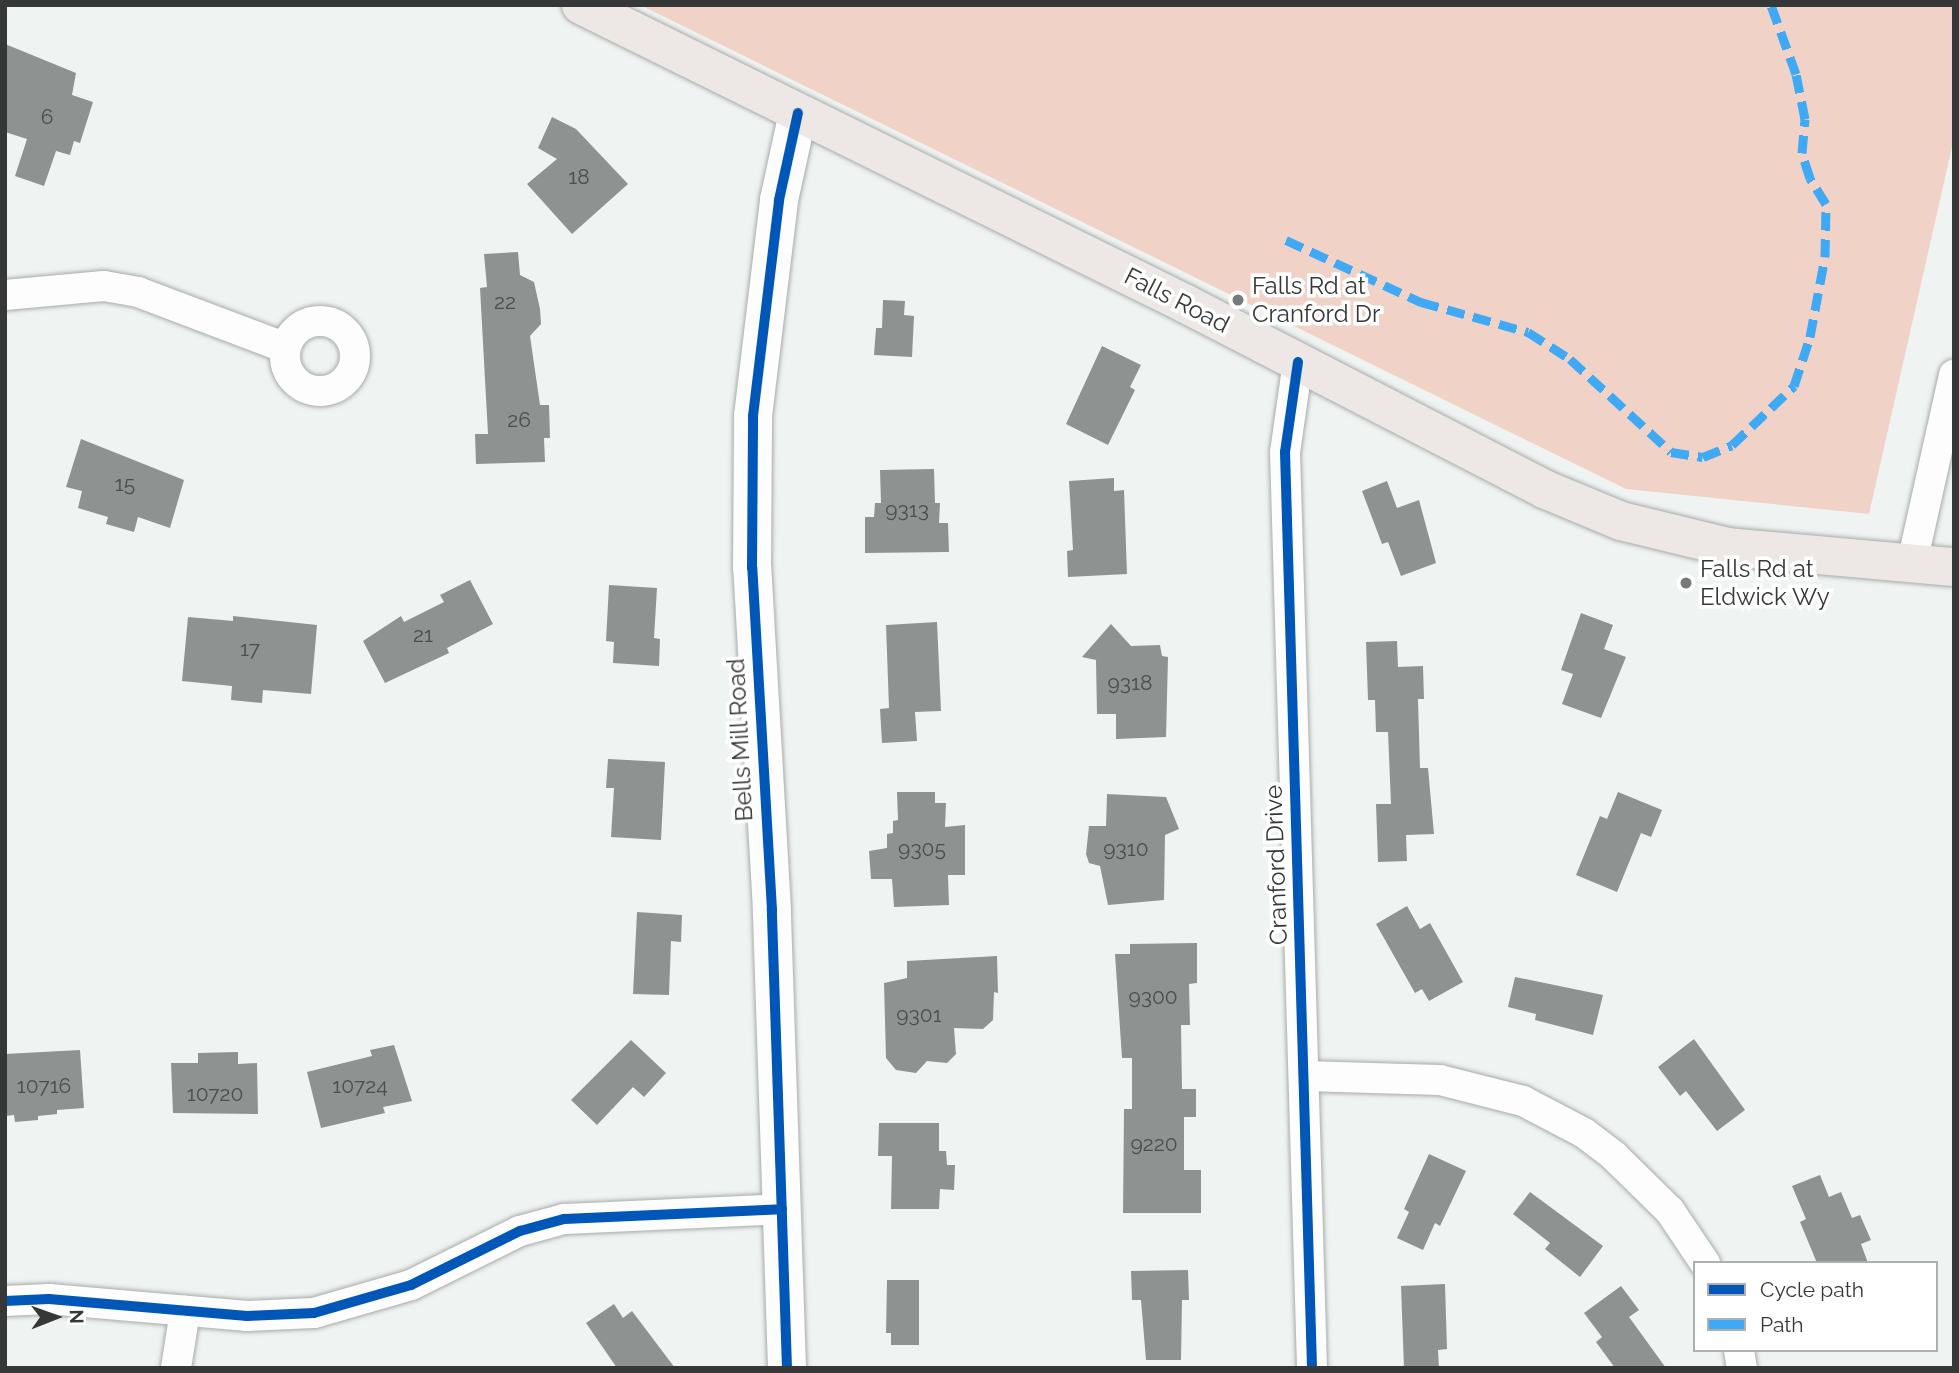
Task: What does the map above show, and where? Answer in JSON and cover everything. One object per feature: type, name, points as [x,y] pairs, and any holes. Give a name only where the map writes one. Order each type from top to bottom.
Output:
[{"type":"main road","name":"Falls Road","points":[[581,5],[1298,362],[1544,489],[1651,531],[1728,547],[1954,567]]},
{"type":"street","name":"Bells Mill Road","points":[[787,1368],[772,923],[752,568],[752,416],[779,200],[798,113]]},
{"type":"street","points":[[5,295],[104,286],[138,292],[286,348]]},
{"type":"street","name":"Cranford Drive","points":[[1298,362],[1285,452],[1312,1368]]},
{"type":"street","points":[[1912,563],[1954,375]]},
{"type":"street","points":[[1304,1076],[1440,1080],[1523,1101],[1584,1133],[1614,1156],[1670,1211],[1703,1261]]},
{"type":"street","points":[[5,1301],[50,1299],[258,1315],[346,1306],[411,1284],[520,1231],[564,1219],[782,1209]]},
{"type":"street","points":[[176,1368],[185,1311]]},
{"type":"shaded area","points":[[640,5],[1954,5],[1954,138],[1869,514],[1626,489]]},
{"type":"building","points":[[5,44],[76,73],[72,95],[93,102],[80,143],[74,141],[70,155],[56,151],[44,186],[15,176],[27,139],[5,132]]},
{"type":"building","points":[[552,117],[576,129],[628,184],[572,234],[527,184],[557,159],[538,148]]},
{"type":"building","points":[[518,252],[520,275],[534,282],[540,309],[541,324],[530,336],[540,405],[549,405],[550,438],[544,438],[545,462],[476,464],[475,434],[488,434],[480,288],[487,287],[484,254]]},
{"type":"building","points":[[883,300],[905,301],[904,315],[914,316],[912,357],[874,355],[876,328],[882,328]]},
{"type":"building","points":[[1102,346],[1141,365],[1130,387],[1135,390],[1108,445],[1066,424]]},
{"type":"building","points":[[81,439],[184,480],[170,528],[138,517],[134,532],[106,524],[108,517],[78,508],[82,491],[66,487]]},
{"type":"building","points":[[934,469],[935,503],[940,503],[939,523],[948,523],[949,552],[865,553],[865,517],[874,517],[875,503],[881,503],[880,470]]},
{"type":"building","points":[[1114,478],[1114,491],[1124,490],[1127,574],[1068,577],[1067,551],[1073,550],[1069,481]]},
{"type":"building","points":[[1387,481],[1397,508],[1419,500],[1436,563],[1401,576],[1388,542],[1382,544],[1362,491]]},
{"type":"building","points":[[470,580],[493,624],[447,648],[449,653],[385,683],[363,641],[401,616],[404,622],[444,602],[440,595]]},
{"type":"building","points":[[609,585],[657,588],[654,638],[660,639],[659,666],[613,663],[614,642],[606,641]]},
{"type":"building","points":[[1581,613],[1613,625],[1604,649],[1626,657],[1601,718],[1562,704],[1573,674],[1561,670]]},
{"type":"building","points":[[233,616],[317,625],[311,694],[263,690],[262,703],[231,700],[232,686],[182,681],[188,617],[233,621]]},
{"type":"building","points":[[937,622],[941,711],[915,712],[917,741],[882,743],[880,709],[889,708],[886,625]]},
{"type":"building","points":[[1111,624],[1131,646],[1160,645],[1162,656],[1168,657],[1166,737],[1116,739],[1116,714],[1097,714],[1096,660],[1082,657]]},
{"type":"building","points":[[1397,641],[1398,667],[1423,666],[1424,699],[1418,699],[1420,768],[1428,768],[1434,834],[1406,835],[1407,861],[1378,862],[1376,804],[1391,804],[1388,732],[1376,732],[1375,700],[1368,700],[1366,642]]},
{"type":"building","points":[[608,759],[665,762],[661,840],[611,837],[614,788],[606,788]]},
{"type":"building","points":[[897,792],[935,792],[935,803],[946,803],[945,827],[965,825],[965,875],[948,875],[949,905],[894,907],[892,879],[871,879],[869,851],[887,848],[887,834],[893,833],[893,821],[898,820]]},
{"type":"building","points":[[1618,792],[1662,810],[1651,837],[1641,833],[1617,892],[1576,875],[1600,816],[1607,819]]},
{"type":"building","points":[[1107,794],[1166,797],[1179,829],[1165,835],[1164,900],[1108,905],[1100,866],[1089,863],[1086,854],[1089,826],[1106,826]]},
{"type":"building","points":[[1407,906],[1420,929],[1430,923],[1463,982],[1429,1001],[1422,989],[1415,993],[1376,924]]},
{"type":"building","points":[[637,912],[682,915],[681,942],[671,941],[669,995],[633,994]]},
{"type":"building","points":[[1197,943],[1197,983],[1189,984],[1190,1025],[1181,1025],[1182,1089],[1196,1089],[1196,1117],[1184,1117],[1184,1170],[1201,1170],[1201,1213],[1123,1213],[1124,1109],[1132,1109],[1132,1058],[1122,1058],[1115,954],[1130,954],[1130,944]]},
{"type":"building","points":[[997,956],[998,993],[994,992],[993,1020],[983,1029],[954,1028],[956,1054],[947,1063],[927,1061],[916,1073],[896,1070],[886,1058],[884,983],[907,978],[907,961]]},
{"type":"building","points":[[1515,977],[1603,995],[1593,1035],[1535,1020],[1536,1014],[1508,1007]]},
{"type":"building","points":[[1694,1039],[1745,1110],[1717,1131],[1686,1091],[1680,1096],[1658,1067]]},
{"type":"building","points":[[631,1040],[666,1073],[644,1097],[633,1087],[597,1125],[571,1100]]},
{"type":"building","points":[[394,1045],[412,1101],[383,1107],[385,1113],[321,1128],[307,1072],[372,1056],[370,1050]]},
{"type":"building","points":[[80,1050],[84,1108],[57,1110],[57,1114],[38,1116],[38,1120],[15,1122],[14,1115],[5,1116],[5,1054]]},
{"type":"building","points":[[238,1052],[238,1064],[257,1063],[258,1114],[173,1113],[171,1063],[198,1063],[198,1053]]},
{"type":"building","points":[[879,1123],[939,1123],[939,1151],[946,1151],[947,1165],[955,1165],[954,1190],[940,1189],[939,1209],[891,1209],[892,1156],[878,1156]]},
{"type":"building","points":[[1429,1154],[1466,1171],[1440,1226],[1435,1223],[1423,1250],[1397,1238],[1409,1212],[1404,1209]]},
{"type":"building","points":[[1820,1175],[1829,1197],[1841,1192],[1852,1218],[1860,1215],[1871,1240],[1861,1244],[1867,1261],[1816,1261],[1800,1222],[1806,1219],[1792,1186]]},
{"type":"building","points":[[1530,1192],[1603,1246],[1580,1277],[1545,1249],[1550,1243],[1513,1214]]},
{"type":"building","points":[[1188,1270],[1189,1300],[1182,1300],[1181,1360],[1146,1360],[1141,1300],[1132,1300],[1131,1271]]},
{"type":"building","points":[[887,1280],[919,1280],[919,1345],[891,1345],[891,1333],[886,1333]]},
{"type":"building","points":[[1445,1284],[1447,1349],[1438,1350],[1439,1368],[1404,1368],[1401,1286]]},
{"type":"building","points":[[1621,1286],[1639,1310],[1629,1317],[1666,1368],[1615,1368],[1596,1342],[1602,1337],[1584,1313]]},
{"type":"building","points":[[614,1304],[623,1318],[632,1311],[675,1368],[617,1368],[586,1323]]},
{"type":"marked path","points":[[1286,240],[1421,302],[1528,332],[1570,359],[1671,452],[1703,457],[1732,445],[1794,386],[1810,337],[1825,257],[1826,204],[1810,178],[1802,153],[1805,119],[1796,74],[1771,5]]},
{"type":"cycle path","points":[[787,1368],[772,910],[752,568],[753,416],[779,200],[798,113]]},
{"type":"cycle path","points":[[1298,362],[1285,452],[1312,1368]]},
{"type":"cycle path","points":[[5,1301],[49,1299],[247,1316],[314,1313],[411,1285],[520,1231],[564,1219],[782,1209]]},
{"type":"place","name":"Falls Rd at Cranford Dr","points":[[1238,300]]},
{"type":"place","name":"Falls Rd at Eldwick Wy","points":[[1686,583]]}]
